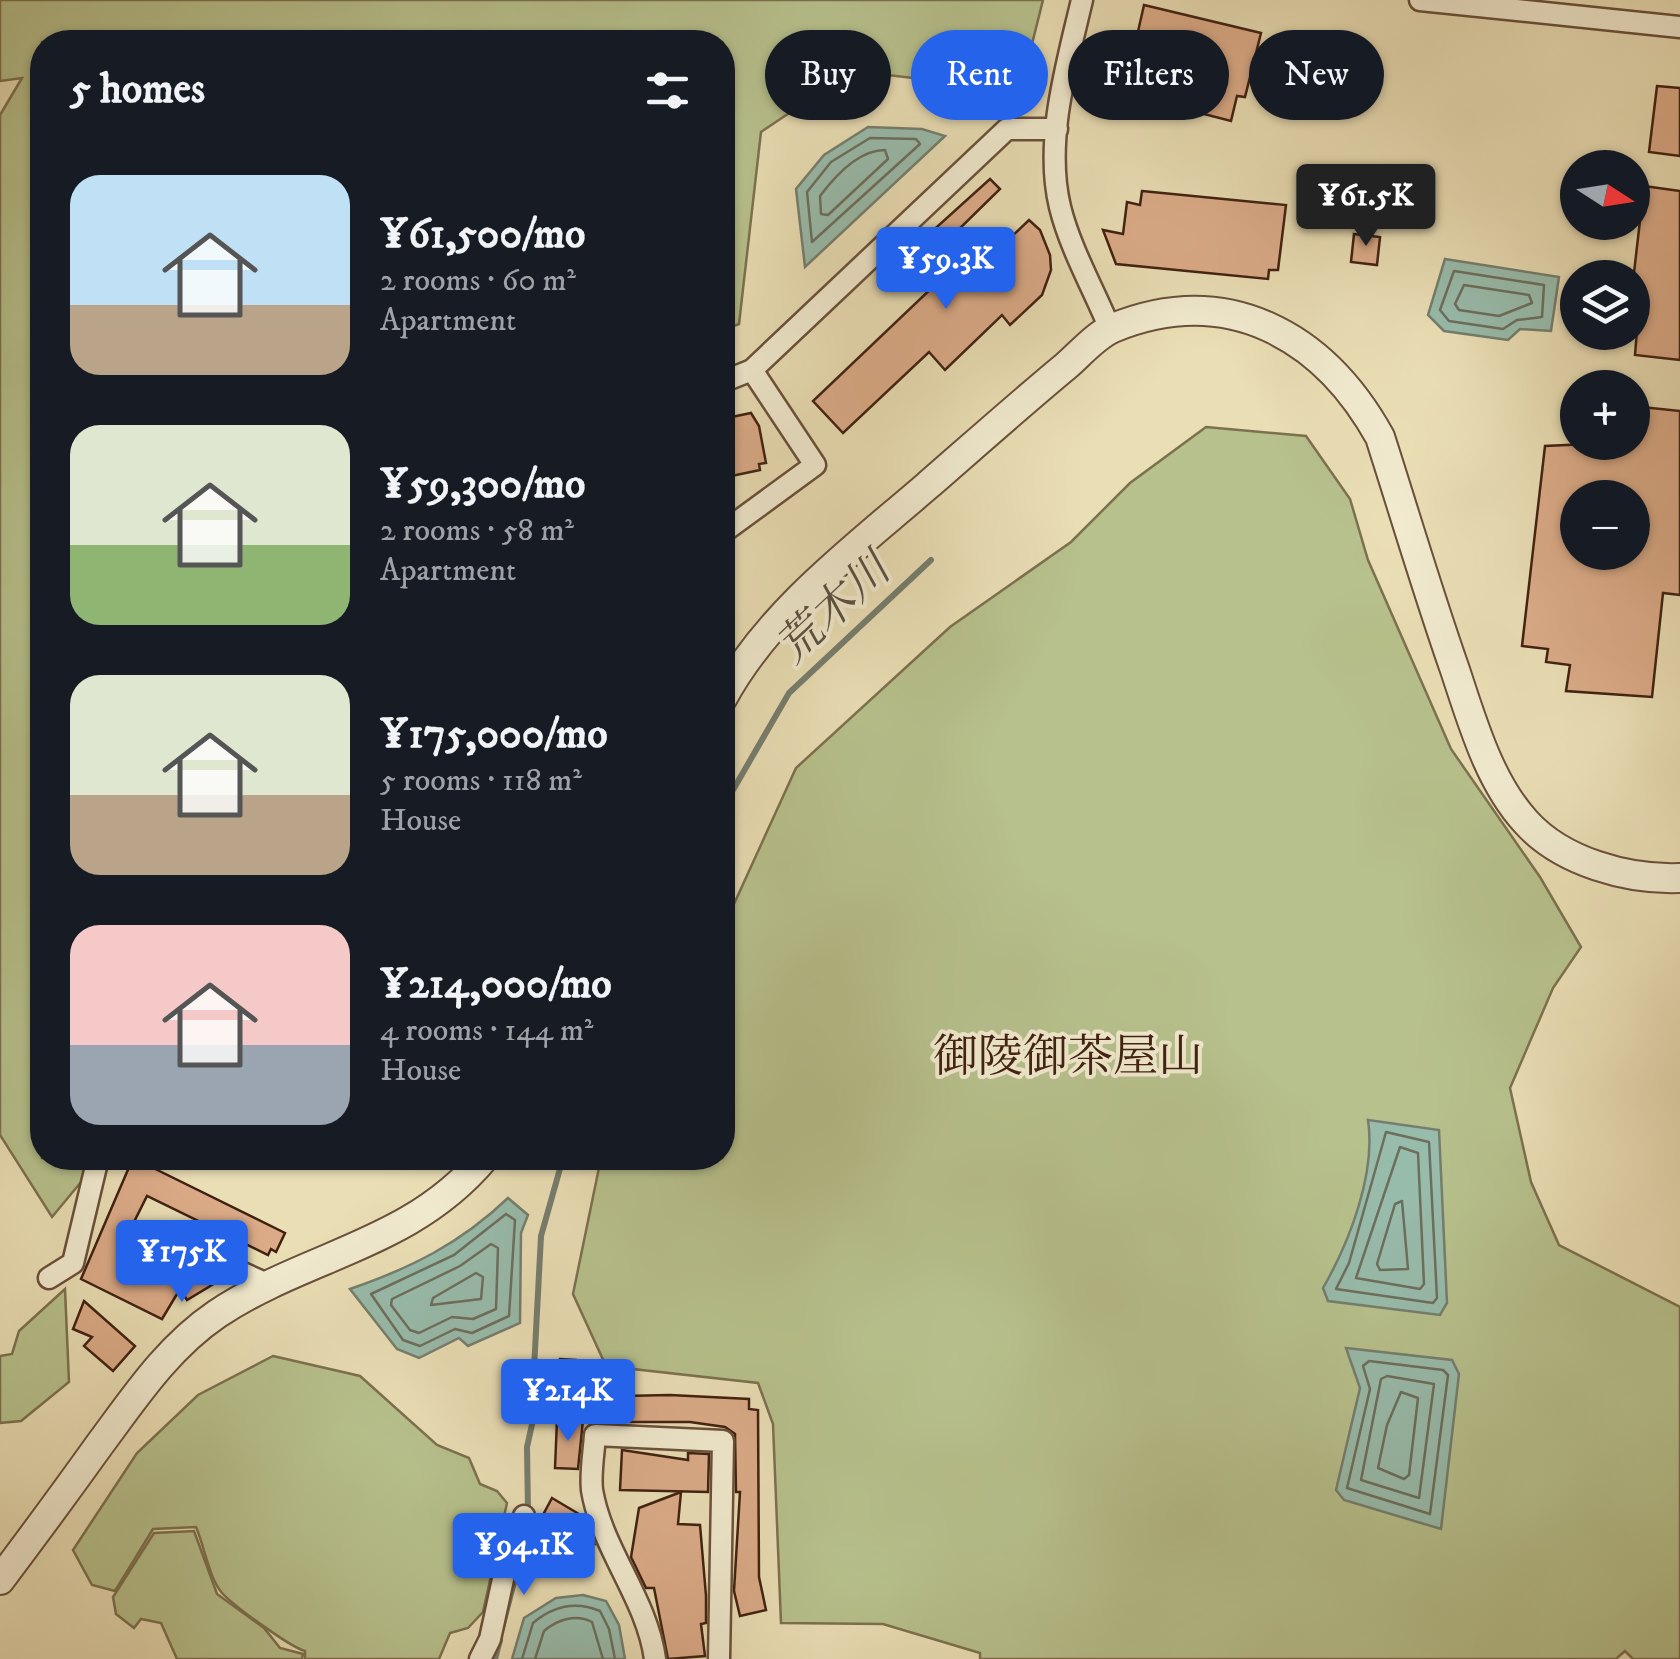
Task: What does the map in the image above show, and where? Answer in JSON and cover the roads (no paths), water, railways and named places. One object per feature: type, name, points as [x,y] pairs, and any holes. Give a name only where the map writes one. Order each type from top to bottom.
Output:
[{"type":"street","points":[[1082,0],[1057,129],[1055,177],[1061,210],[1110,329]]},
{"type":"street","points":[[1420,0],[1680,27]]},
{"type":"street","points":[[735,377],[752,370],[1007,129],[1057,129]]},
{"type":"street","points":[[735,682],[805,592],[1110,329],[1198,310],[1268,324],[1312,351],[1357,396],[1380,437],[1472,722],[1494,774],[1526,822],[1570,856],[1626,872],[1680,878]]},
{"type":"street","points":[[735,523],[815,465],[752,370]]},
{"type":"street","points":[[49,1278],[73,1263],[95,1170]]},
{"type":"street","points":[[0,1580],[174,1349],[215,1316],[268,1284],[370,1244],[419,1218],[474,1170]]},
{"type":"street","points":[[154,1233],[268,1284]]},
{"type":"street","points":[[655,1659],[652,1638],[605,1532],[592,1487],[596,1435],[722,1441],[719,1659]]},
{"type":"street","points":[[480,1659],[490,1639],[505,1570],[524,1516]]},
{"type":"water","points":[[868,127],[922,129],[945,136],[805,267],[796,189],[824,155]]},
{"type":"water","points":[[1445,259],[1559,277],[1551,331],[1520,329],[1508,340],[1444,331],[1428,315]]},
{"type":"water","points":[[1368,1120],[1439,1130],[1447,1303],[1440,1315],[1328,1301],[1323,1288],[1359,1206],[1368,1162]]},
{"type":"water","points":[[508,1198],[528,1215],[521,1233],[520,1323],[468,1346],[459,1338],[419,1358],[397,1349],[350,1289],[434,1252],[472,1228]]},
{"type":"water","points":[[1346,1348],[1452,1360],[1459,1374],[1441,1529],[1344,1500],[1336,1490],[1360,1388]]},
{"type":"water","points":[[583,1595],[606,1601],[619,1625],[625,1659],[512,1659],[524,1618],[556,1598]]},
{"type":"waterway","name":"荒木川","points":[[735,786],[789,693],[931,560]]},
{"type":"waterway","name":"荒木川","points":[[528,1511],[527,1447],[537,1402],[533,1388],[541,1236],[560,1170]]},
{"type":"waterway","name":"荒木川","points":[[502,1628],[528,1529]]},
{"type":"waterway","name":"荒木川","points":[[495,1659],[500,1640]]},
{"type":"district","name":"御陵御茶屋山","points":[[1068,1055]]}]
